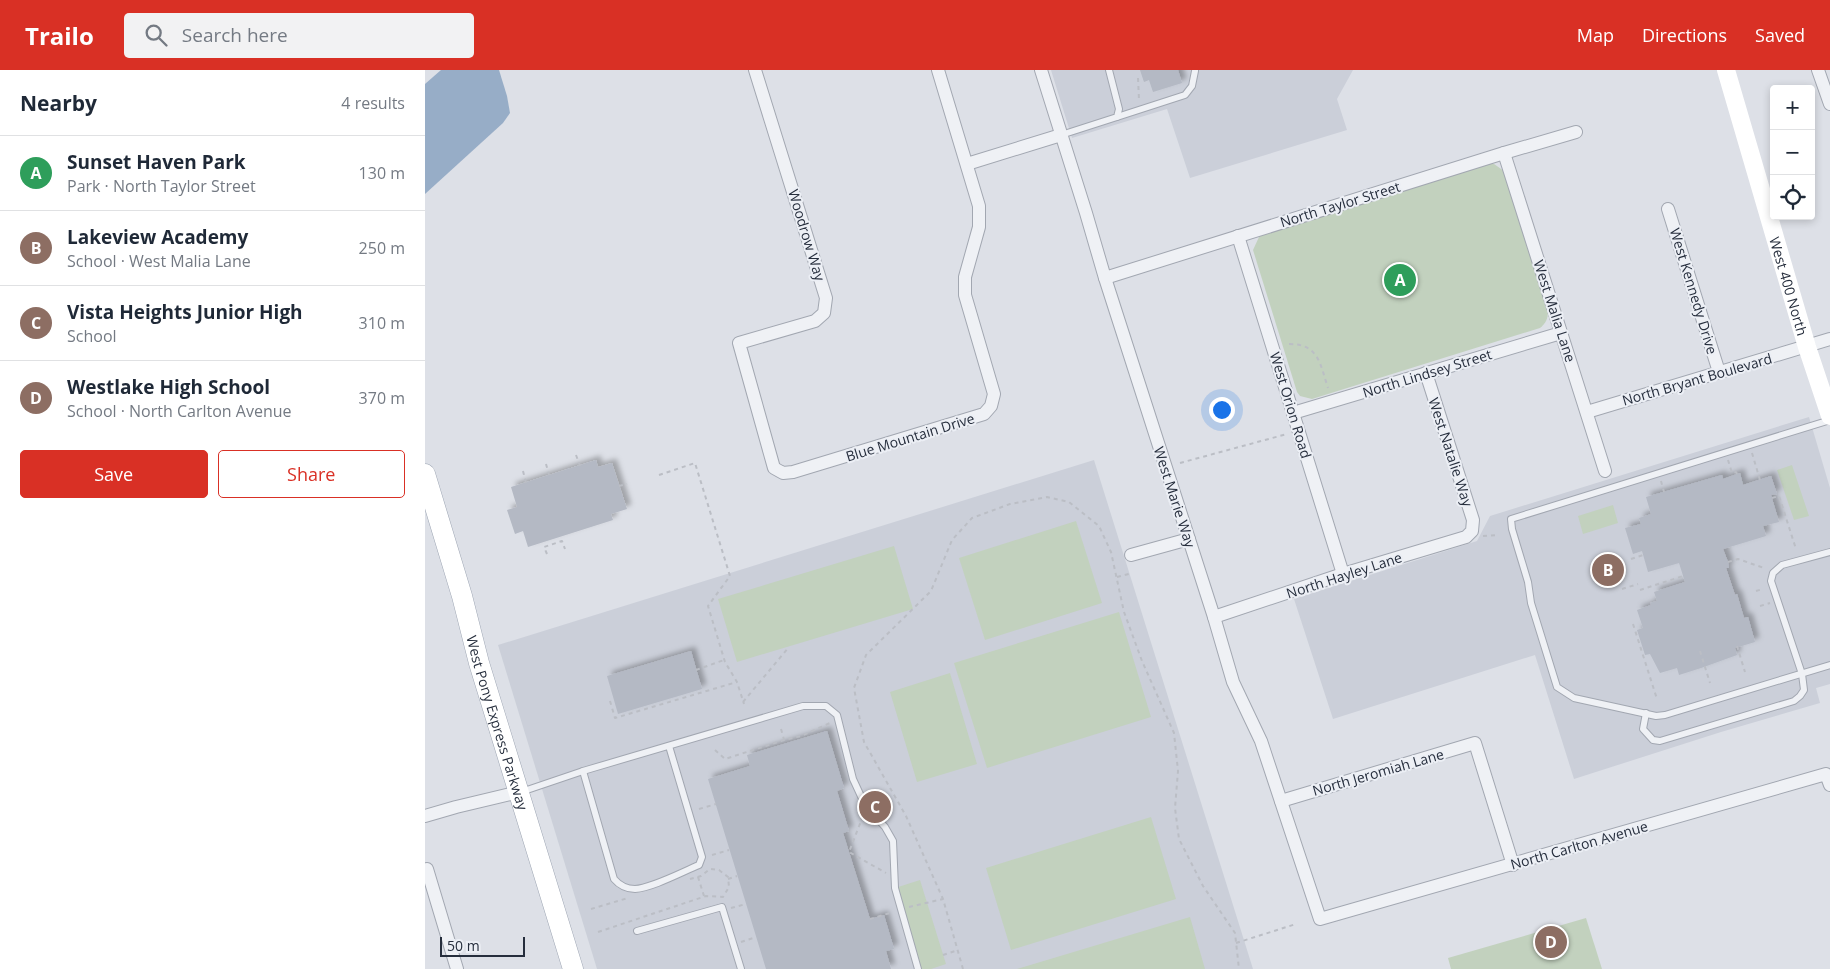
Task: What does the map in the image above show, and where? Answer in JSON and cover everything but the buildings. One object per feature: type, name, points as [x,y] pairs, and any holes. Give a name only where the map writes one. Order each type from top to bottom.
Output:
[{"type":"main road","name":"West Pony Express Parkway","points":[[425,474],[462,596],[479,663],[573,969]]},
{"type":"street","name":"Woodrow Way","points":[[755,70],[826,298],[824,313],[815,321],[739,343],[774,468],[779,471]]},
{"type":"street","name":"Blue Mountain Drive","points":[[779,471],[783,473],[793,472],[975,417],[984,414],[991,406],[994,394],[965,295],[965,277],[979,226],[979,206],[938,70]]},
{"type":"street","name":"West Marie Way","points":[[1041,70],[1233,682],[1261,741],[1320,919]]},
{"type":"street","name":"West 400 North","points":[[1726,70],[1807,347],[1830,416]]},
{"type":"street","points":[[1818,70],[1830,104]]},
{"type":"street","name":"North Taylor Street","points":[[1105,278],[1576,132]]},
{"type":"street","points":[[967,164],[1061,135]]},
{"type":"street","name":"West Malia Lane","points":[[1504,153],[1605,470]]},
{"type":"street","name":"West Kennedy Drive","points":[[1668,209],[1719,372]]},
{"type":"street","name":"West Orion Road","points":[[1238,236],[1343,574]]},
{"type":"street","name":"North Lindsey Street","points":[[1293,413],[1561,333]]},
{"type":"street","name":"North Bryant Boulevard","points":[[1587,412],[1830,339]]},
{"type":"street","name":"West Natalie Way","points":[[1426,373],[1473,520],[1475,534]]},
{"type":"street","name":"North Hayley Lane","points":[[1214,617],[1343,574],[1475,534]]},
{"type":"street","points":[[1131,555],[1189,539]]},
{"type":"street","name":"North Jeromiah Lane","points":[[1281,801],[1475,744],[1513,865]]},
{"type":"street","name":"North Carlton Avenue","points":[[1320,919],[1826,774],[1830,785]]},
{"type":"street","points":[[425,816],[519,792]]},
{"type":"street","points":[[427,870],[457,969]]},
{"type":"street","points":[[425,907],[438,903]]},
{"type":"lane","points":[[1109,70],[1119,109],[1117,117]]},
{"type":"lane","points":[[1061,135],[1185,95],[1192,86],[1195,71]]},
{"type":"lane","points":[[1830,420],[1511,519],[1531,603],[1557,687],[1574,698],[1656,716],[1665,715],[1830,665]]},
{"type":"lane","points":[[1645,713],[1643,729],[1653,740],[1660,741],[1794,701],[1801,696],[1804,690],[1802,674],[1771,581],[1773,573],[1782,565],[1830,552]]},
{"type":"lane","points":[[519,792],[583,771],[803,706],[825,706],[837,714],[853,779],[867,807],[885,827],[893,842],[895,888],[918,969]]},
{"type":"lane","points":[[583,771],[614,880],[625,888],[635,889],[647,886],[699,865],[702,857],[669,746]]},
{"type":"lane","points":[[637,932],[722,907],[741,969]]},
{"type":"path","points":[[1138,78],[1139,102]]},
{"type":"path","points":[[1289,344],[1304,346],[1313,351],[1318,357],[1328,388]]},
{"type":"path","points":[[1180,463],[1289,434]]},
{"type":"path","points":[[1751,451],[1760,480]]},
{"type":"path","points":[[576,455],[580,466]]},
{"type":"path","points":[[1728,458],[1733,473],[1736,472],[1737,474]]},
{"type":"path","points":[[659,474],[695,463],[730,576],[708,606],[724,660],[737,682],[744,703],[789,646]]},
{"type":"path","points":[[546,464],[549,476]]},
{"type":"path","points":[[523,471],[526,483]]},
{"type":"path","points":[[1660,479],[1664,492]]},
{"type":"path","points":[[619,486],[627,484]]},
{"type":"path","points":[[1772,498],[1779,496],[1796,550]]},
{"type":"path","points":[[963,969],[943,899],[906,816],[865,742],[854,688],[865,655],[931,590],[952,540],[972,518],[1010,504],[1047,497],[1069,502],[1099,526],[1111,552],[1123,612],[1142,661],[1174,733],[1178,771],[1175,808],[1179,839],[1203,886],[1235,933],[1239,969]]},
{"type":"path","points":[[1475,534],[1498,535]]},
{"type":"path","points":[[547,554],[544,547],[562,541],[565,549]]},
{"type":"path","points":[[1631,559],[1643,556]]},
{"type":"path","points":[[1728,562],[1738,559],[1764,568]]},
{"type":"path","points":[[1117,577],[1129,574],[1128,571]]},
{"type":"path","points":[[1640,590],[1683,576]]},
{"type":"path","points":[[1622,589],[1639,584]]},
{"type":"path","points":[[1633,624],[1657,699]]},
{"type":"path","points":[[1737,646],[1745,672]]},
{"type":"path","points":[[1700,651],[1711,683]]},
{"type":"path","points":[[696,670],[724,660]]},
{"type":"path","points":[[610,701],[615,718],[737,682]]},
{"type":"path","points":[[715,750],[725,759],[801,736],[831,723]]},
{"type":"path","points":[[781,728],[785,743]]},
{"type":"path","points":[[699,809],[716,804]]},
{"type":"path","points":[[867,807],[849,852],[894,877]]},
{"type":"path","points":[[713,855],[729,850]]},
{"type":"path","points":[[598,932],[704,897],[723,897],[729,887],[728,877],[719,870],[710,869],[698,877],[689,880]]},
{"type":"path","points":[[728,879],[737,876]]},
{"type":"path","points":[[698,877],[704,897]]},
{"type":"path","points":[[591,909],[636,896]]},
{"type":"path","points":[[901,908],[927,904],[943,899]]},
{"type":"path","points":[[729,909],[746,904]]},
{"type":"path","points":[[870,919],[890,913]]},
{"type":"path","points":[[1236,943],[1296,924]]},
{"type":"path","points":[[740,942],[756,937]]},
{"type":"path","points":[[943,955],[958,950]]},
{"type":"shaded area","points":[[1051,70],[1353,70],[1337,99],[1347,130],[1190,178],[1167,109],[1072,138]]},
{"type":"shaded area","points":[[1809,417],[1830,488],[1830,684],[1816,688],[1820,703],[1721,732],[1574,779],[1535,655],[1333,719],[1294,599],[1477,541],[1490,516]]},
{"type":"shaded area","points":[[1094,460],[1253,969],[597,969],[498,645]]},
{"type":"green space","points":[[1487,164],[1494,164],[1504,171],[1548,310],[1544,324],[1540,328],[1312,399],[1300,396],[1297,392],[1253,250],[1259,237],[1265,233]]},
{"type":"green space","points":[[1792,465],[1809,516],[1794,520],[1777,470]]},
{"type":"green space","points":[[1613,505],[1618,523],[1583,534],[1578,516]]},
{"type":"green space","points":[[1076,521],[1102,603],[985,640],[959,558]]},
{"type":"green space","points":[[894,546],[913,609],[737,662],[718,599]]},
{"type":"green space","points":[[1119,612],[1151,717],[987,768],[954,663]]},
{"type":"green space","points":[[950,673],[977,764],[917,782],[890,692]]},
{"type":"green space","points":[[1151,817],[1176,899],[1011,950],[986,868]]},
{"type":"green space","points":[[920,880],[946,964],[931,969],[919,969],[895,888]]},
{"type":"green space","points":[[1190,917],[1205,969],[1017,969]]},
{"type":"green space","points":[[1586,918],[1602,969],[1451,969],[1448,958]]},
{"type":"water","points":[[441,70],[499,70],[510,113],[503,123],[425,194],[425,84]]},
{"type":"place","name":"Sunset Haven Park","points":[[1400,280]]},
{"type":"place","name":"Lakeview Academy","points":[[1608,570]]},
{"type":"place","name":"Vista Heights Junior High","points":[[875,807]]},
{"type":"place","name":"Westlake High School","points":[[1551,942]]}]
